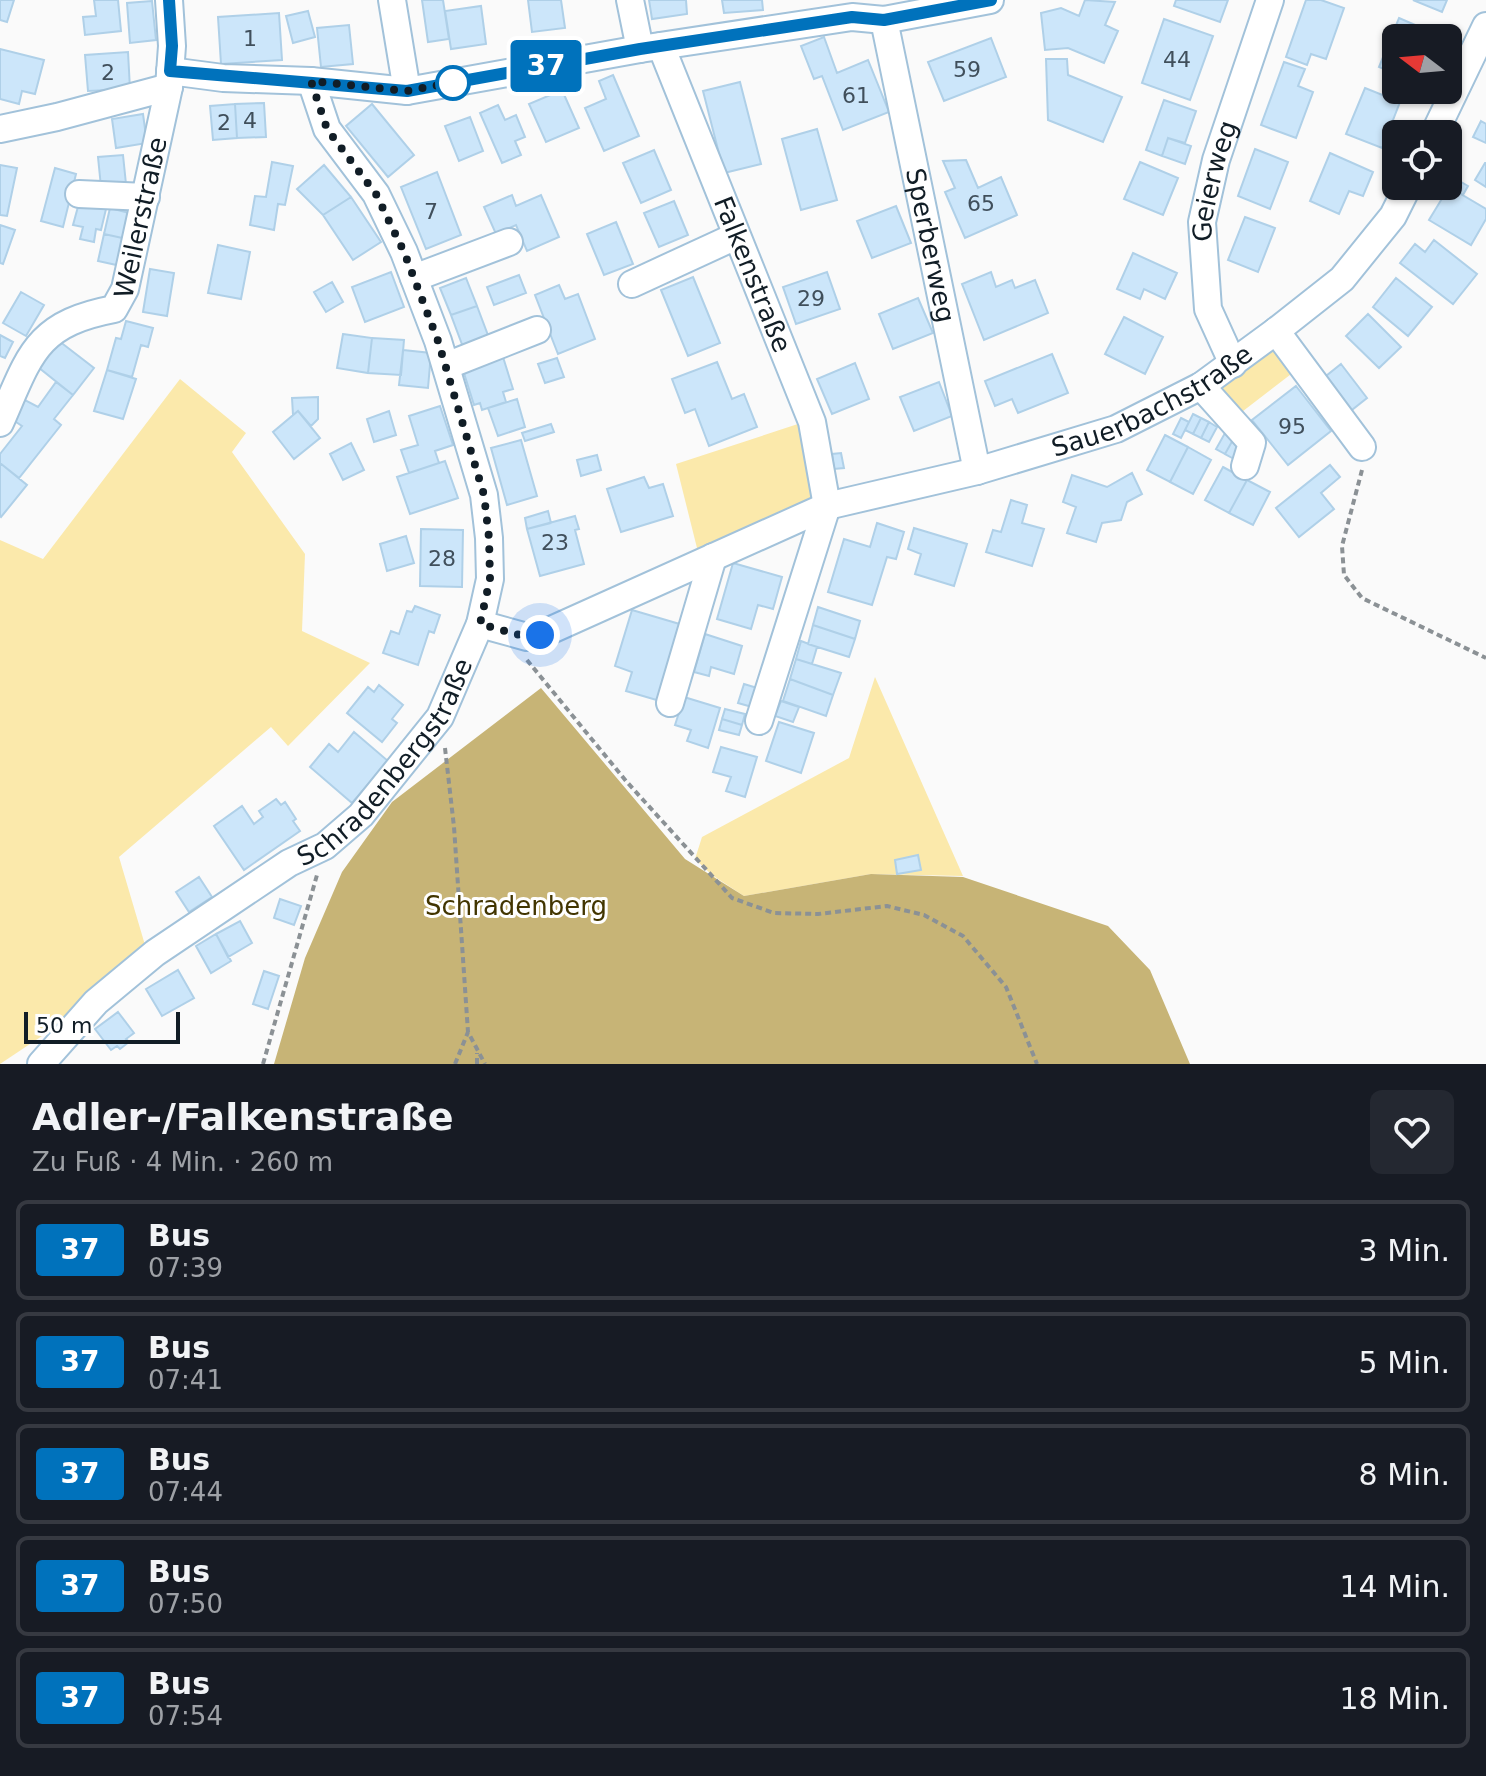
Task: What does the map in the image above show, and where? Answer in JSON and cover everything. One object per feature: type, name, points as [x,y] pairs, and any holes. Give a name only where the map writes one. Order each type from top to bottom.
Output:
[{"type":"street","name":"Weilerstraße","points":[[0,423],[41,341],[60,325],[83,315],[114,309],[125,289],[169,79],[172,46],[169,0]]},
{"type":"street","points":[[392,0],[407,91]]},
{"type":"street","name":"Falkenstraße","points":[[630,0],[736,236],[812,422],[827,506]]},
{"type":"street","points":[[0,129],[57,117],[169,79],[311,81],[407,91],[651,48],[850,8],[884,20],[990,0]]},
{"type":"street","name":"Geierweg","points":[[1233,364],[1208,309],[1202,222],[1216,160],[1270,0]]},
{"type":"street","name":"Sperberweg","points":[[884,20],[977,471]]},
{"type":"street","points":[[1441,120],[1486,26]]},
{"type":"street","name":"Schradenbergstraße","points":[[41,1064],[96,1002],[155,953],[289,863],[325,846],[361,815],[440,717],[480,624],[490,579],[484,495],[446,366],[414,278],[376,194],[327,129],[311,81]]},
{"type":"street","points":[[79,194],[146,197]]},
{"type":"street","name":"Sauerbachstraße","points":[[527,637],[540,635],[827,506],[977,471],[1116,429],[1201,386],[1342,279],[1393,216],[1401,200]]},
{"type":"street","points":[[632,284],[736,236]]},
{"type":"street","points":[[414,278],[509,242]]},
{"type":"street","points":[[446,366],[537,330]]},
{"type":"street","points":[[1276,331],[1362,447]]},
{"type":"street","points":[[1201,386],[1252,443],[1245,466]]},
{"type":"street","points":[[759,721],[827,506]]},
{"type":"street","points":[[670,703],[713,557]]},
{"type":"street","points":[[480,624],[527,637]]},
{"type":"path","points":[[1362,447],[1361,474],[1342,546],[1344,575],[1362,598],[1486,658]]},
{"type":"path","points":[[527,637],[527,660],[626,781],[732,898],[774,913],[818,914],[887,906],[924,915],[963,936],[1006,987],[1037,1064]]},
{"type":"path","points":[[440,717],[454,827],[468,1032],[485,1064]]},
{"type":"path","points":[[263,1064],[325,846]]},
{"type":"path","points":[[455,1064],[468,1032]]},
{"type":"path","points":[[477,1050],[477,1064]]},
{"type":"shaded area","points":[[1276,336],[1299,368],[1234,418],[1205,387]]},
{"type":"shaded area","points":[[180,379],[246,433],[232,452],[305,554],[302,631],[370,663],[288,746],[271,727],[119,857],[145,945],[66,1020],[0,1064],[0,540],[43,559]]},
{"type":"shaded area","points":[[804,422],[818,502],[698,552],[676,464]]},
{"type":"shaded area","points":[[875,677],[963,876],[871,874],[744,896],[712,875],[695,859],[702,837],[849,758]]},
{"type":"green space","name":"Schradenberg","points":[[541,688],[685,859],[744,896],[871,874],[963,877],[1108,926],[1150,970],[1190,1064],[274,1064],[305,958],[342,872],[392,802]]},
{"type":"building","points":[[0,0],[14,0],[7,22],[0,20]]},
{"type":"building","points":[[94,0],[118,0],[121,31],[85,35],[83,17],[96,16]]},
{"type":"building","points":[[422,0],[443,0],[449,39],[428,42]]},
{"type":"building","points":[[528,0],[561,0],[565,28],[532,32]]},
{"type":"building","points":[[649,0],[686,0],[687,14],[652,19]]},
{"type":"building","points":[[722,0],[762,0],[763,10],[724,13]]},
{"type":"building","points":[[1085,0],[1115,2],[1105,25],[1118,31],[1104,63],[1068,48],[1045,50],[1041,13],[1061,8],[1079,16]]},
{"type":"building","points":[[1176,0],[1228,0],[1220,22],[1174,6]]},
{"type":"building","points":[[1306,0],[1321,0],[1344,8],[1326,59],[1311,54],[1307,65],[1286,57]]},
{"type":"building","points":[[1413,0],[1447,0],[1442,12]]},
{"type":"building","points":[[152,1],[156,40],[130,43],[127,3]]},
{"type":"building","points":[[481,6],[486,44],[451,49],[445,11]]},
{"type":"building","points":[[308,11],[315,37],[293,43],[286,16]]},
{"type":"building","points":[[279,13],[282,60],[221,64],[218,17]]},
{"type":"building","points":[[1399,18],[1413,24],[1397,24]]},
{"type":"building","points":[[1164,19],[1213,36],[1190,100],[1142,83]]},
{"type":"building","points":[[349,25],[353,64],[321,67],[317,28]]},
{"type":"building","points":[[824,37],[837,73],[868,60],[889,112],[843,130],[822,76],[814,79],[801,46]]},
{"type":"building","points":[[991,38],[1006,77],[944,101],[928,62]]},
{"type":"building","points":[[0,49],[44,60],[35,94],[22,91],[19,104],[0,99]]},
{"type":"building","points":[[128,52],[130,89],[88,91],[85,55]]},
{"type":"building","points":[[1046,59],[1067,59],[1068,75],[1122,97],[1103,142],[1048,120]]},
{"type":"building","points":[[1284,62],[1305,69],[1298,86],[1313,92],[1296,138],[1261,125]]},
{"type":"building","points":[[613,75],[639,136],[604,151],[585,108],[606,99],[599,81]]},
{"type":"building","points":[[740,82],[761,164],[724,173],[703,91]]},
{"type":"building","points":[[1365,88],[1382,95],[1382,104],[1399,104],[1393,120],[1382,120],[1382,148],[1346,134]]},
{"type":"building","points":[[562,90],[579,128],[546,142],[529,104]]},
{"type":"building","points":[[1164,100],[1196,111],[1185,143],[1168,138],[1162,156],[1146,150]]},
{"type":"building","points":[[264,103],[266,137],[237,138],[235,104]]},
{"type":"building","points":[[235,104],[237,138],[213,140],[210,106]]},
{"type":"building","points":[[372,104],[414,155],[388,177],[346,126]]},
{"type":"building","points":[[498,105],[505,120],[516,115],[525,137],[515,141],[521,155],[502,163],[480,113]]},
{"type":"building","points":[[143,114],[147,143],[116,148],[112,119]]},
{"type":"building","points":[[470,117],[483,151],[459,161],[445,126]]},
{"type":"building","points":[[1481,121],[1486,124],[1486,143],[1473,137]]},
{"type":"building","points":[[817,129],[837,200],[801,210],[782,139]]},
{"type":"building","points":[[1168,138],[1191,146],[1185,164],[1162,156]]},
{"type":"building","points":[[1255,149],[1288,162],[1270,209],[1238,196]]},
{"type":"building","points":[[654,150],[671,190],[641,203],[623,163]]},
{"type":"building","points":[[1330,153],[1373,172],[1363,196],[1349,191],[1339,214],[1310,201]]},
{"type":"building","points":[[123,155],[126,184],[101,187],[98,157]]},
{"type":"building","points":[[966,160],[978,188],[1001,177],[1017,215],[965,238],[945,192],[955,188],[943,161]]},
{"type":"building","points":[[272,162],[293,166],[285,205],[278,204],[274,230],[250,225],[255,196],[266,197]]},
{"type":"building","points":[[1140,162],[1178,178],[1163,215],[1124,199]]},
{"type":"building","points":[[1486,163],[1486,187],[1475,180]]},
{"type":"building","points":[[0,165],[17,168],[7,216],[0,215]]},
{"type":"building","points":[[324,165],[351,197],[323,215],[297,189]]},
{"type":"building","points":[[55,168],[76,174],[63,227],[41,221]]},
{"type":"building","points":[[437,172],[461,235],[426,249],[401,187]]},
{"type":"building","points":[[1462,182],[1468,186],[1462,194]]},
{"type":"building","points":[[512,195],[516,206],[541,195],[559,237],[527,251],[516,225],[496,234],[484,207]]},
{"type":"building","points":[[1462,195],[1486,209],[1486,219],[1471,245],[1429,220],[1441,200],[1462,200]]},
{"type":"building","points":[[351,197],[381,242],[353,260],[323,215]]},
{"type":"building","points":[[674,201],[688,235],[659,247],[644,213]]},
{"type":"building","points":[[79,203],[106,209],[101,230],[96,229],[94,242],[80,239],[83,227],[73,225]]},
{"type":"building","points":[[896,206],[911,243],[872,258],[857,221]]},
{"type":"building","points":[[110,208],[133,214],[127,239],[104,234]]},
{"type":"building","points":[[1245,217],[1275,228],[1258,272],[1228,260]]},
{"type":"building","points":[[616,222],[633,264],[604,275],[587,234]]},
{"type":"building","points":[[0,225],[15,230],[3,264],[0,263]]},
{"type":"building","points":[[104,234],[127,239],[121,266],[98,261]]},
{"type":"building","points":[[1434,240],[1477,274],[1453,304],[1400,263],[1415,244],[1425,252]]},
{"type":"building","points":[[218,245],[250,252],[241,299],[208,293]]},
{"type":"building","points":[[1133,253],[1177,273],[1165,299],[1144,289],[1140,299],[1117,289]]},
{"type":"building","points":[[150,269],[174,273],[167,316],[143,312]]},
{"type":"building","points":[[391,272],[404,307],[365,322],[352,287]]},
{"type":"building","points":[[827,272],[840,309],[796,324],[783,287]]},
{"type":"building","points":[[991,272],[996,287],[1012,280],[1015,288],[1035,280],[1048,313],[984,340],[962,284]]},
{"type":"building","points":[[519,275],[526,293],[494,305],[487,287]]},
{"type":"building","points":[[693,277],[720,343],[688,356],[661,290]]},
{"type":"building","points":[[466,278],[477,306],[451,315],[440,288]]},
{"type":"building","points":[[1396,278],[1432,307],[1408,336],[1373,307]]},
{"type":"building","points":[[332,282],[343,302],[326,312],[314,292]]},
{"type":"building","points":[[559,285],[565,299],[578,294],[595,339],[558,354],[535,295]]},
{"type":"building","points":[[21,292],[44,305],[26,336],[3,323]]},
{"type":"building","points":[[918,298],[933,333],[893,349],[879,314]]},
{"type":"building","points":[[477,306],[489,338],[463,347],[451,315]]},
{"type":"building","points":[[1368,314],[1401,347],[1379,368],[1346,336]]},
{"type":"building","points":[[1124,317],[1163,337],[1145,374],[1105,354]]},
{"type":"building","points":[[126,321],[153,328],[148,347],[141,345],[132,377],[107,370],[116,338],[121,339]]},
{"type":"building","points":[[343,334],[372,338],[368,373],[337,368]]},
{"type":"building","points":[[0,335],[13,342],[5,358],[0,356]]},
{"type":"building","points":[[372,338],[404,340],[401,375],[368,373]]},
{"type":"building","points":[[59,341],[94,368],[73,395],[38,367]]},
{"type":"building","points":[[403,350],[431,353],[428,388],[399,385]]},
{"type":"building","points":[[1052,354],[1068,393],[1018,413],[1012,399],[995,406],[985,381]]},
{"type":"building","points":[[503,357],[513,389],[503,392],[506,402],[482,410],[480,403],[474,405],[463,370]]},
{"type":"building","points":[[557,358],[564,377],[545,383],[538,364]]},
{"type":"building","points":[[717,362],[732,399],[744,394],[757,427],[709,446],[695,409],[685,413],[672,379]]},
{"type":"building","points":[[855,363],[869,399],[832,414],[817,379]]},
{"type":"building","points":[[1341,364],[1367,398],[1348,413],[1321,380]]},
{"type":"building","points":[[107,370],[136,379],[123,419],[94,411]]},
{"type":"building","points":[[56,382],[73,395],[54,419],[61,425],[19,478],[0,463],[0,454],[22,426],[13,420],[25,400],[38,407]]},
{"type":"building","points":[[939,382],[952,416],[914,431],[900,397]]},
{"type":"building","points":[[1296,386],[1331,431],[1288,465],[1252,420]]},
{"type":"building","points":[[318,397],[318,419],[311,426],[298,411],[293,415],[292,398]]},
{"type":"building","points":[[517,399],[525,427],[498,436],[488,408]]},
{"type":"building","points":[[440,406],[453,445],[435,451],[439,463],[409,473],[401,450],[418,445],[409,416]]},
{"type":"building","points":[[298,411],[320,438],[294,459],[273,432]]},
{"type":"building","points":[[389,411],[396,435],[374,442],[367,419]]},
{"type":"building","points":[[1193,414],[1201,418],[1193,434],[1185,430]]},
{"type":"building","points":[[1181,418],[1189,422],[1181,438],[1173,434]]},
{"type":"building","points":[[1201,418],[1209,422],[1201,438],[1193,434]]},
{"type":"building","points":[[1209,422],[1217,427],[1209,442],[1201,438]]},
{"type":"building","points":[[551,424],[554,432],[525,441],[522,433]]},
{"type":"building","points":[[1225,433],[1234,438],[1225,454],[1216,449]]},
{"type":"building","points":[[1165,435],[1188,447],[1170,482],[1147,470]]},
{"type":"building","points":[[1234,438],[1243,442],[1234,459],[1225,454]]},
{"type":"building","points":[[521,440],[537,496],[507,505],[491,448]]},
{"type":"building","points":[[351,443],[364,470],[343,480],[330,454]]},
{"type":"building","points":[[1188,447],[1211,460],[1193,494],[1170,482]]},
{"type":"building","points":[[841,453],[844,468],[834,469],[832,454]]},
{"type":"building","points":[[597,455],[601,470],[581,476],[577,460]]},
{"type":"building","points":[[445,461],[458,498],[410,514],[397,477]]},
{"type":"building","points":[[0,463],[27,485],[1,517],[0,516]]},
{"type":"building","points":[[1330,465],[1340,477],[1321,493],[1334,509],[1299,537],[1276,508]]},
{"type":"building","points":[[1223,467],[1247,480],[1229,513],[1205,500]]},
{"type":"building","points":[[1132,473],[1142,494],[1127,502],[1121,520],[1102,523],[1096,542],[1067,533],[1076,507],[1063,502],[1072,475],[1107,487]]},
{"type":"building","points":[[644,477],[649,488],[663,484],[673,516],[621,532],[607,489]]},
{"type":"building","points":[[1247,480],[1270,492],[1253,525],[1229,513]]},
{"type":"building","points":[[1011,500],[1027,505],[1022,523],[1044,529],[1032,566],[986,552],[993,530],[1001,532]]},
{"type":"building","points":[[548,511],[551,523],[527,529],[525,518]]},
{"type":"building","points":[[575,516],[579,529],[575,530],[584,564],[540,576],[527,529]]},
{"type":"building","points":[[877,523],[904,532],[896,559],[887,557],[872,605],[828,592],[844,539],[870,547]]},
{"type":"building","points":[[914,528],[967,544],[954,586],[915,574],[921,554],[908,549]]},
{"type":"building","points":[[421,529],[463,530],[462,587],[420,586]]},
{"type":"building","points":[[406,536],[414,563],[387,571],[380,544]]},
{"type":"building","points":[[733,563],[782,577],[773,609],[758,605],[751,629],[717,619]]},
{"type":"building","points":[[415,606],[440,615],[434,633],[429,631],[418,665],[383,653],[391,631],[399,634],[407,611],[412,612]]},
{"type":"building","points":[[818,607],[860,621],[855,639],[813,625]]},
{"type":"building","points":[[632,610],[683,625],[660,701],[626,691],[632,672],[615,666]]},
{"type":"building","points":[[813,625],[855,639],[849,657],[808,644]]},
{"type":"building","points":[[705,634],[742,646],[734,674],[711,667],[709,676],[694,672]]},
{"type":"building","points":[[801,641],[817,647],[812,664],[796,659]]},
{"type":"building","points":[[796,659],[841,673],[833,695],[790,679]]},
{"type":"building","points":[[790,679],[833,695],[826,716],[783,701]]},
{"type":"building","points":[[744,684],[764,690],[759,709],[738,703]]},
{"type":"building","points":[[379,685],[403,705],[392,719],[397,723],[382,742],[347,713],[368,687],[374,692]]},
{"type":"building","points":[[684,697],[720,708],[708,748],[687,741],[691,730],[675,725]]},
{"type":"building","points":[[781,701],[799,707],[793,722],[775,716]]},
{"type":"building","points":[[725,709],[745,714],[742,725],[722,719]]},
{"type":"building","points":[[722,719],[742,725],[739,735],[719,730]]},
{"type":"building","points":[[779,722],[814,733],[801,773],[766,761]]},
{"type":"building","points":[[354,732],[388,761],[352,803],[310,767],[329,744],[338,752]]},
{"type":"building","points":[[721,747],[757,757],[745,797],[726,791],[731,777],[713,772]]},
{"type":"building","points":[[276,799],[281,805],[285,802],[300,831],[244,870],[214,826],[242,806],[254,824],[263,817],[259,811]]},
{"type":"building","points":[[918,855],[921,870],[897,874],[895,860]]},
{"type":"building","points":[[199,877],[212,897],[189,912],[176,892]]},
{"type":"building","points":[[280,899],[301,906],[294,925],[274,918]]},
{"type":"building","points":[[240,921],[252,943],[228,957],[216,934]]},
{"type":"building","points":[[216,934],[231,961],[211,973],[196,946]]},
{"type":"building","points":[[178,970],[194,998],[162,1016],[146,989]]},
{"type":"building","points":[[264,971],[279,976],[268,1009],[253,1004]]},
{"type":"building","points":[[118,1012],[134,1033],[120,1049],[117,1046],[111,1050],[95,1029]]},
{"type":"bus line","name":"37","points":[[169,0],[170,71],[223,78],[311,81],[407,91],[640,49],[852,17],[884,20],[991,0]]},
{"type":"route","points":[[453,83],[466,80],[407,91],[311,81],[327,129],[376,194],[404,252],[438,341],[484,495],[490,579],[480,624],[527,637],[540,635]]}]
